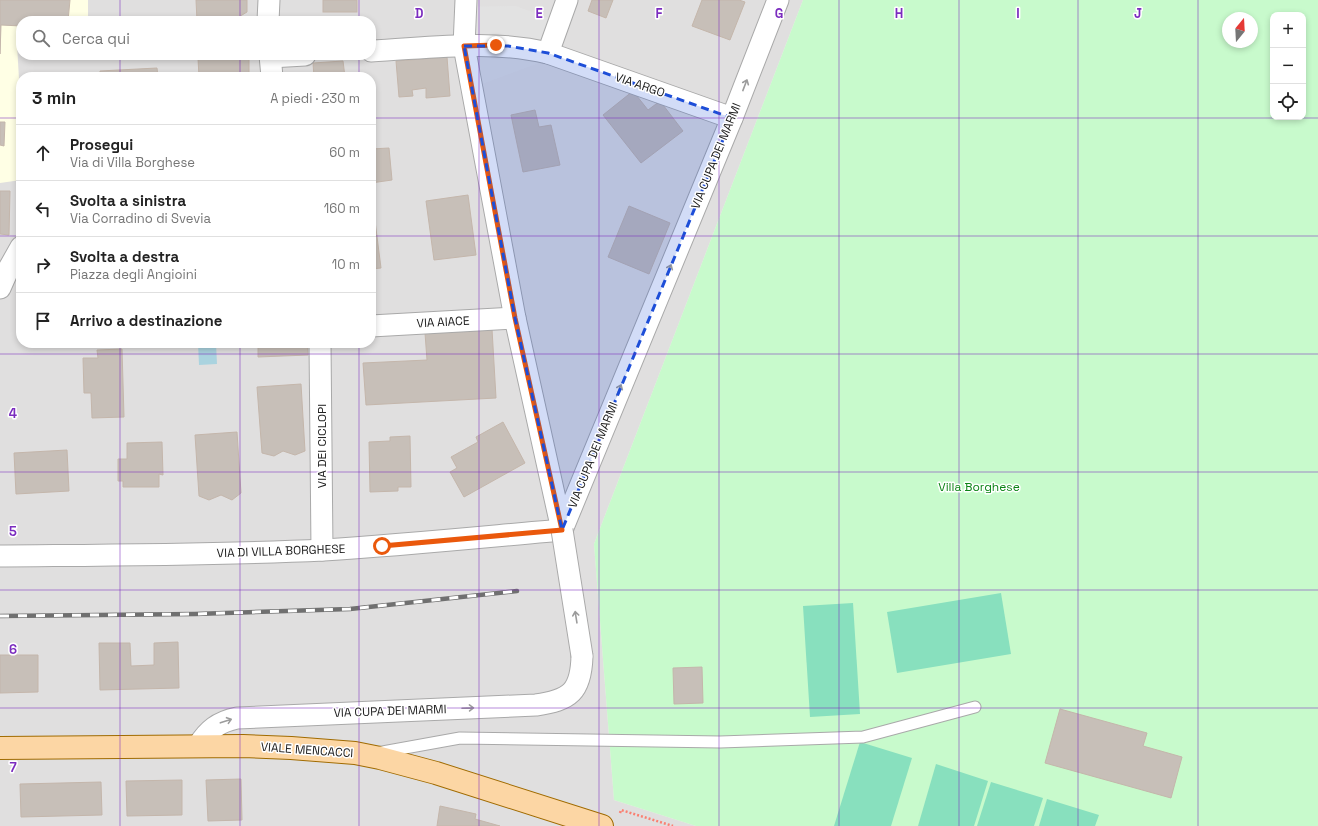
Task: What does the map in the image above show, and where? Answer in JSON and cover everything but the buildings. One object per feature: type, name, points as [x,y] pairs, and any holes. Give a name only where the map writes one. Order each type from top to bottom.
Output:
[{"type":"main road","name":"VIALE MENCACCI","points":[[0,748],[198,746],[291,748],[364,755],[436,773],[604,823]]},
{"type":"street","points":[[268,16],[269,0]]},
{"type":"street","points":[[466,0],[464,46],[515,318],[562,530]]},
{"type":"street","points":[[548,53],[567,0]]},
{"type":"street","name":"VIA CUPA DEI MARMI","points":[[198,746],[214,726],[237,718],[536,705],[557,701],[566,697],[578,683],[582,670],[582,656],[562,530],[732,118],[778,0]]},
{"type":"street","points":[[376,51],[464,46]]},
{"type":"street","name":"VIA ARGO","points":[[464,46],[508,46],[548,53],[732,118]]},
{"type":"street","points":[[271,63],[284,60]]},
{"type":"street","points":[[0,288],[16,256]]},
{"type":"street","name":"VIA AIACE","points":[[376,326],[515,318]]},
{"type":"street","name":"VIA DEI CICLOPI","points":[[320,348],[322,550]]},
{"type":"street","name":"VIA DI VILLA BORGHESE","points":[[0,556],[232,553],[322,550],[399,545],[562,530]]},
{"type":"lane","points":[[364,755],[460,738],[720,742],[863,737],[975,707]]},
{"type":"path","points":[[604,823],[621,810],[673,826]]},
{"type":"highlighted area","points":[[464,46],[508,46],[548,53],[732,118],[562,530],[515,318]]},
{"type":"shaded area","points":[[0,0],[803,0],[594,544],[614,800],[696,826],[0,826]]},
{"type":"shaded area","points":[[0,0],[88,0],[88,16],[16,16],[16,60],[18,60],[19,72],[16,72],[16,181],[0,183]]},
{"type":"shaded area","points":[[516,6],[560,22],[549,59],[460,92],[453,33],[455,7]]},
{"type":"green space","name":"Villa Borghese","points":[[803,0],[1318,0],[1318,826],[696,826],[614,800],[594,544]]},
{"type":"green space","points":[[1001,593],[1011,654],[897,673],[887,612]]},
{"type":"green space","points":[[853,603],[860,714],[810,717],[803,606]]},
{"type":"green space","points":[[860,742],[912,758],[891,826],[834,826]]},
{"type":"green space","points":[[936,764],[988,781],[974,826],[918,826]]},
{"type":"green space","points":[[991,782],[1043,798],[1034,826],[977,826]]},
{"type":"green space","points":[[1047,799],[1099,815],[1095,826],[1039,826]]},
{"type":"water","points":[[198,348],[216,348],[217,364],[199,365]]},
{"type":"railway","points":[[0,616],[195,614],[350,609],[517,591]]},
{"type":"route","points":[[382,546],[562,530],[515,318],[464,46],[496,45]]}]
